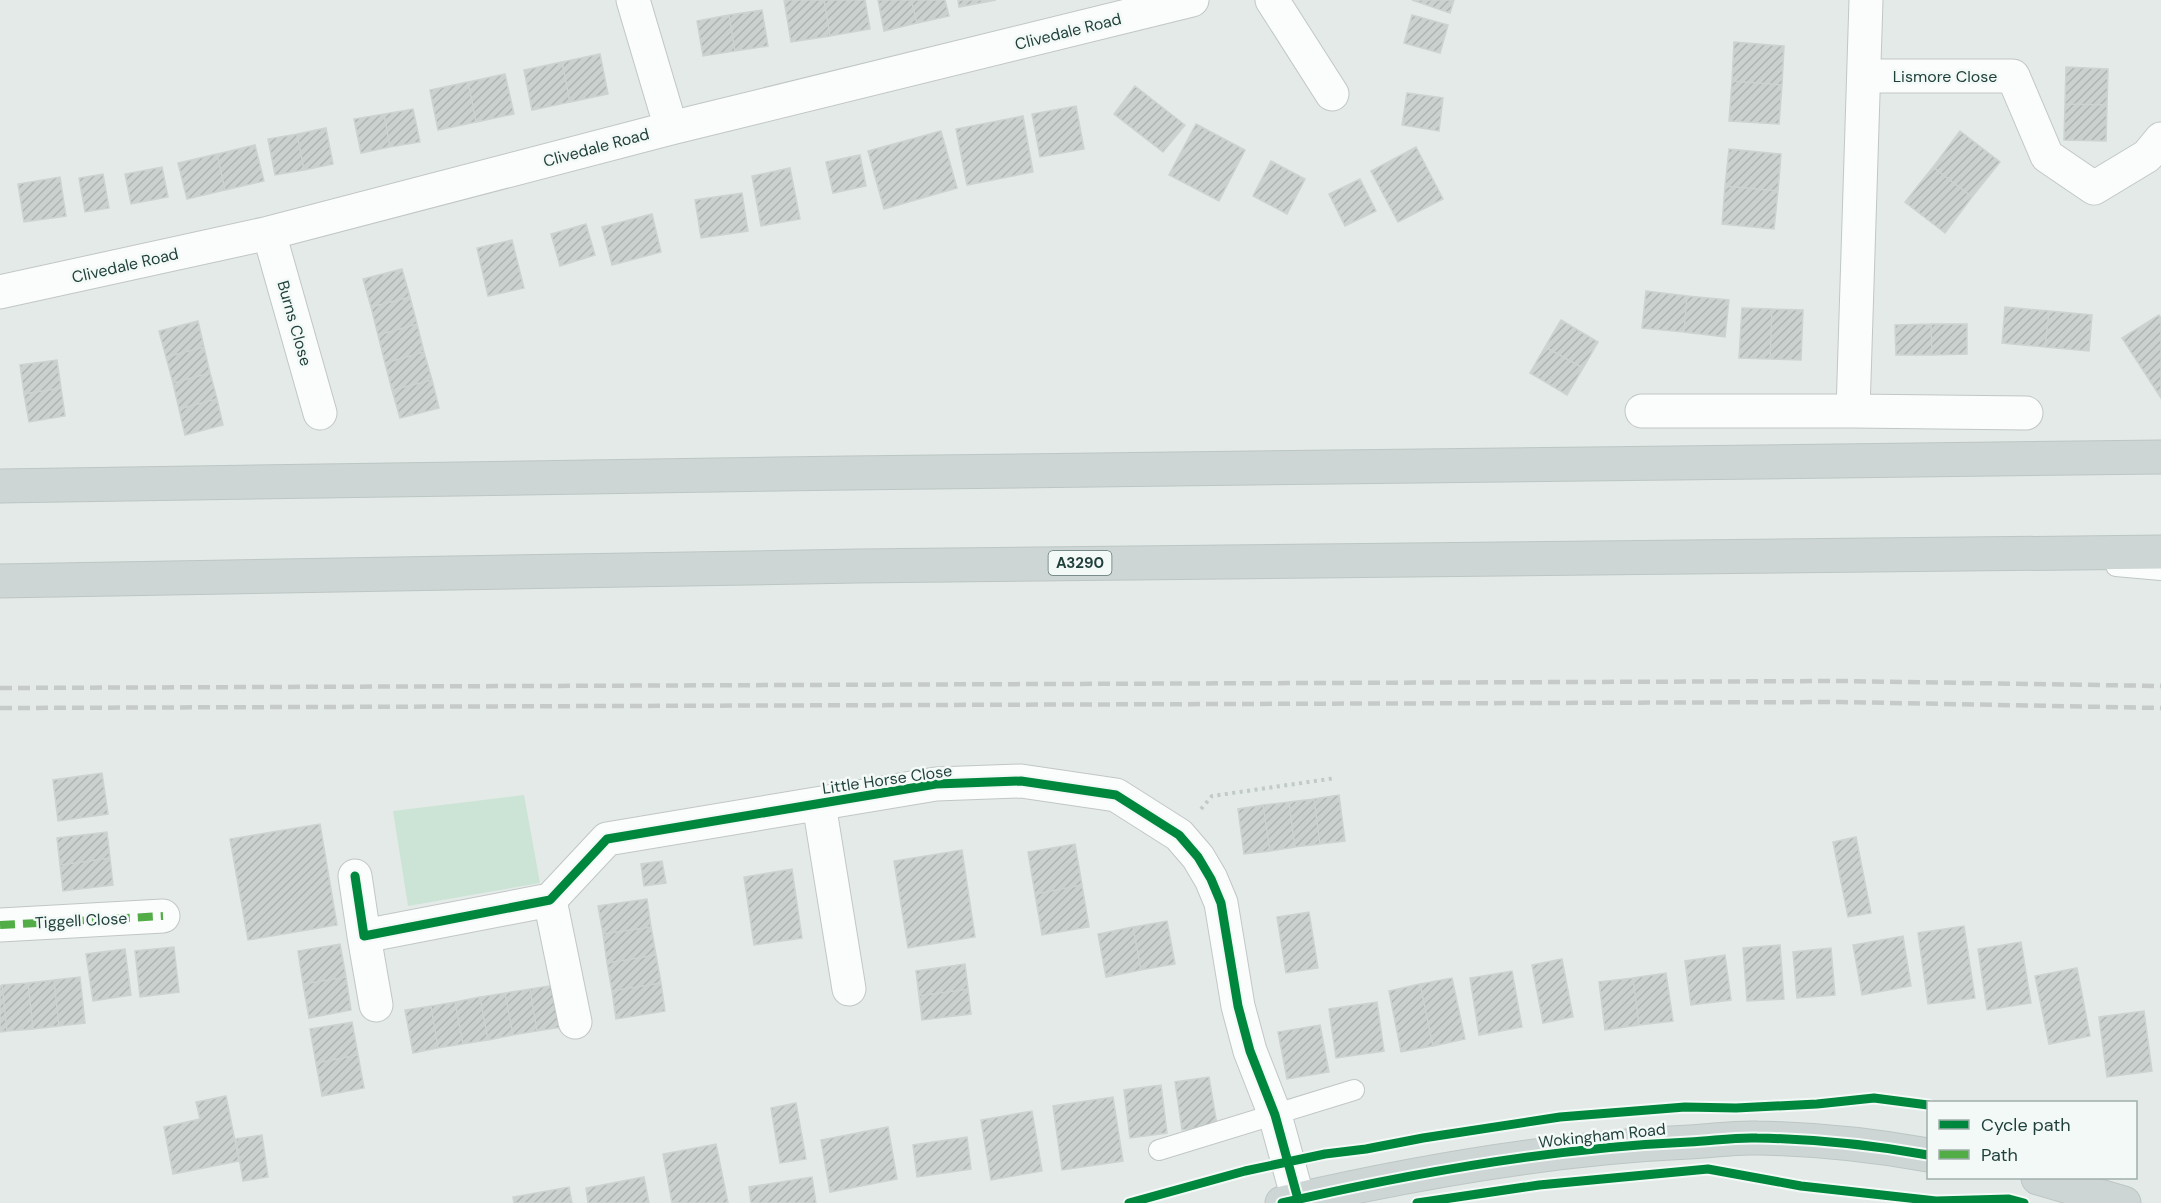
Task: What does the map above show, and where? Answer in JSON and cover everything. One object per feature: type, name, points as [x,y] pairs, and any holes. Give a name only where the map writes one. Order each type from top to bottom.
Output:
[{"type":"main road","points":[[0,486],[2161,457]]},
{"type":"main road","name":"A3290","points":[[0,581],[846,566],[2161,552]]},
{"type":"main road","name":"Wokingham Road","points":[[1290,1201],[1376,1182],[1485,1163],[1594,1148],[1654,1143],[1745,1138],[1784,1139],[1873,1146],[1927,1155]]},
{"type":"main road","points":[[2041,1179],[2124,1203]]},
{"type":"street","points":[[633,0],[671,128]]},
{"type":"street","name":"Clivedale Road","points":[[0,292],[269,233],[671,128],[1192,0]]},
{"type":"street","points":[[1272,0],[1332,94]]},
{"type":"street","points":[[1853,411],[1866,0]]},
{"type":"street","name":"Lismore Close","points":[[1864,76],[2013,76],[2047,156],[2094,188],[2147,156],[2161,139]]},
{"type":"street","name":"Burns Close","points":[[269,233],[320,413]]},
{"type":"street","points":[[1642,411],[2026,413]]},
{"type":"street","name":"Little Horse Close","points":[[550,900],[607,839],[936,784],[1021,781],[1116,795],[1179,835],[1198,857],[1211,879],[1221,903],[1238,1006],[1250,1051],[1275,1115],[1290,1201]]},
{"type":"street","name":"Little Horse Close","points":[[819,804],[849,989]]},
{"type":"street","points":[[355,876],[376,1005]]},
{"type":"street","points":[[364,936],[550,900],[574,1022]]},
{"type":"street","name":"Tiggell Close","points":[[0,925],[163,916]]},
{"type":"lane","points":[[1991,554],[2161,570]]},
{"type":"lane","points":[[1159,1150],[1354,1090]]},
{"type":"path","points":[[1179,835],[1212,796],[1336,778]]},
{"type":"green space","points":[[524,795],[540,883],[408,906],[393,811]]},
{"type":"building","points":[[784,0],[824,0],[830,36],[791,42]]},
{"type":"building","points":[[824,0],[865,0],[870,29],[830,36]]},
{"type":"building","points":[[878,0],[911,0],[917,23],[884,31]]},
{"type":"building","points":[[911,0],[945,0],[949,16],[917,23]]},
{"type":"building","points":[[958,0],[996,0],[959,7]]},
{"type":"building","points":[[1412,0],[1454,0],[1450,13]]},
{"type":"building","points":[[762,10],[768,46],[735,51],[729,15]]},
{"type":"building","points":[[729,15],[735,51],[703,56],[697,21]]},
{"type":"building","points":[[1412,15],[1448,25],[1440,53],[1404,43]]},
{"type":"building","points":[[1734,42],[1784,46],[1782,85],[1732,81]]},
{"type":"building","points":[[600,54],[608,94],[570,102],[562,62]]},
{"type":"building","points":[[562,62],[570,102],[532,110],[524,70]]},
{"type":"building","points":[[2066,67],[2108,69],[2107,105],[2065,104]]},
{"type":"building","points":[[505,74],[514,114],[476,122],[468,82]]},
{"type":"building","points":[[1732,81],[1782,85],[1779,124],[1729,121]]},
{"type":"building","points":[[468,82],[476,122],[438,130],[430,90]]},
{"type":"building","points":[[1135,86],[1185,125],[1163,152],[1114,114]]},
{"type":"building","points":[[1407,93],[1443,98],[1439,131],[1402,125]]},
{"type":"building","points":[[2065,104],[2107,105],[2106,141],[2064,140]]},
{"type":"building","points":[[1076,106],[1084,149],[1040,157],[1032,114]]},
{"type":"building","points":[[413,109],[420,142],[390,147],[384,114]]},
{"type":"building","points":[[384,114],[390,147],[361,153],[354,119]]},
{"type":"building","points":[[1023,116],[1033,172],[967,185],[956,129]]},
{"type":"building","points":[[1196,124],[1245,150],[1219,201],[1169,175]]},
{"type":"building","points":[[326,128],[333,164],[304,170],[297,134]]},
{"type":"building","points":[[941,131],[957,188],[884,209],[868,151]]},
{"type":"building","points":[[1960,131],[2000,162],[1972,197],[1933,167]]},
{"type":"building","points":[[297,134],[304,170],[275,175],[268,139]]},
{"type":"building","points":[[255,145],[264,181],[225,190],[217,154]]},
{"type":"building","points":[[1416,147],[1443,199],[1398,222],[1371,171]]},
{"type":"building","points":[[1729,149],[1781,154],[1778,191],[1725,186]]},
{"type":"building","points":[[217,154],[225,190],[187,199],[178,163]]},
{"type":"building","points":[[860,155],[866,186],[833,193],[826,162]]},
{"type":"building","points":[[1271,161],[1305,179],[1287,214],[1253,196]]},
{"type":"building","points":[[162,167],[168,197],[131,204],[125,174]]},
{"type":"building","points":[[1933,167],[1972,197],[1945,233],[1905,202]]},
{"type":"building","points":[[790,168],[800,219],[761,226],[752,176]]},
{"type":"building","points":[[103,174],[109,208],[85,212],[79,178]]},
{"type":"building","points":[[60,177],[66,216],[24,222],[18,184]]},
{"type":"building","points":[[1360,179],[1376,211],[1345,226],[1329,194]]},
{"type":"building","points":[[1725,186],[1778,191],[1774,229],[1722,224]]},
{"type":"building","points":[[742,193],[748,231],[701,238],[695,200]]},
{"type":"building","points":[[652,214],[661,252],[612,265],[602,227]]},
{"type":"building","points":[[586,224],[595,255],[560,266],[551,234]]},
{"type":"building","points":[[512,240],[524,288],[488,296],[477,248]]},
{"type":"building","points":[[402,269],[410,297],[371,307],[363,279]]},
{"type":"building","points":[[1646,291],[1687,296],[1684,332],[1642,328]]},
{"type":"building","points":[[1687,296],[1729,300],[1725,337],[1684,332]]},
{"type":"building","points":[[410,297],[417,324],[378,335],[371,307]]},
{"type":"building","points":[[2005,307],[2049,311],[2045,347],[2002,343]]},
{"type":"building","points":[[1742,308],[1772,309],[1770,359],[1739,358]]},
{"type":"building","points":[[1772,309],[1803,310],[1801,360],[1770,359]]},
{"type":"building","points":[[2049,311],[2092,315],[2089,351],[2045,347]]},
{"type":"building","points":[[2159,315],[2161,318],[2161,398],[2122,338]]},
{"type":"building","points":[[1561,320],[1598,342],[1583,368],[1545,347]]},
{"type":"building","points":[[198,321],[204,347],[166,357],[159,331]]},
{"type":"building","points":[[417,324],[424,352],[385,363],[378,335]]},
{"type":"building","points":[[1931,324],[1932,355],[1896,355],[1895,325]]},
{"type":"building","points":[[1931,324],[1967,324],[1967,354],[1932,355]]},
{"type":"building","points":[[204,347],[210,373],[173,383],[166,357]]},
{"type":"building","points":[[1545,347],[1583,368],[1567,395],[1530,373]]},
{"type":"building","points":[[424,352],[432,380],[392,390],[385,363]]},
{"type":"building","points":[[57,360],[61,388],[24,394],[20,365]]},
{"type":"building","points":[[210,373],[217,399],[179,409],[173,383]]},
{"type":"building","points":[[432,380],[439,408],[400,418],[392,390]]},
{"type":"building","points":[[61,388],[65,416],[29,422],[24,394]]},
{"type":"building","points":[[217,399],[223,425],[185,435],[179,409]]},
{"type":"building","points":[[102,773],[108,814],[58,821],[53,780]]},
{"type":"building","points":[[1339,795],[1345,841],[1320,844],[1314,799]]},
{"type":"building","points":[[1314,799],[1320,844],[1295,847],[1289,802]]},
{"type":"building","points":[[1289,802],[1295,847],[1270,851],[1263,805]]},
{"type":"building","points":[[1263,805],[1270,851],[1244,854],[1238,809]]},
{"type":"building","points":[[320,824],[337,925],[248,940],[230,839]]},
{"type":"building","points":[[107,832],[110,858],[60,865],[57,838]]},
{"type":"building","points":[[1856,837],[1871,913],[1848,917],[1833,842]]},
{"type":"building","points":[[1075,844],[1082,885],[1035,894],[1028,852]]},
{"type":"building","points":[[962,850],[975,937],[908,948],[894,861]]},
{"type":"building","points":[[110,858],[113,885],[63,891],[60,865]]},
{"type":"building","points":[[662,861],[666,883],[644,886],[641,864]]},
{"type":"building","points":[[792,869],[802,938],[754,945],[744,877]]},
{"type":"building","points":[[1082,885],[1089,927],[1042,935],[1035,894]]},
{"type":"building","points":[[647,899],[651,927],[603,934],[598,906]]},
{"type":"building","points":[[1309,912],[1318,968],[1286,973],[1277,917]]},
{"type":"building","points":[[1167,921],[1175,964],[1141,970],[1133,927]]},
{"type":"building","points":[[1964,926],[1975,998],[1928,1004],[1918,933]]},
{"type":"building","points":[[651,927],[656,955],[607,963],[603,934]]},
{"type":"building","points":[[1133,927],[1141,970],[1106,977],[1098,934]]},
{"type":"building","points":[[1903,936],[1911,986],[1862,995],[1853,945]]},
{"type":"building","points":[[2021,942],[2031,1003],[1987,1010],[1978,949]]},
{"type":"building","points":[[340,944],[346,977],[303,984],[298,951]]},
{"type":"building","points":[[1780,945],[1784,999],[1747,1001],[1743,948]]},
{"type":"building","points":[[174,947],[179,992],[140,997],[135,951]]},
{"type":"building","points":[[1831,948],[1835,995],[1797,998],[1793,952]]},
{"type":"building","points":[[125,949],[131,995],[93,1001],[86,954]]},
{"type":"building","points":[[656,955],[661,983],[612,991],[607,963]]},
{"type":"building","points":[[1725,955],[1731,1000],[1691,1005],[1685,961]]},
{"type":"building","points":[[1562,959],[1573,1017],[1543,1023],[1532,965]]},
{"type":"building","points":[[965,964],[968,989],[919,996],[916,971]]},
{"type":"building","points":[[2077,968],[2090,1036],[2049,1044],[2035,976]]},
{"type":"building","points":[[1512,971],[1522,1027],[1479,1035],[1470,978]]},
{"type":"building","points":[[1666,973],[1673,1021],[1639,1025],[1633,978]]},
{"type":"building","points":[[80,977],[85,1023],[59,1026],[54,980]]},
{"type":"building","points":[[346,977],[351,1010],[309,1018],[303,984]]},
{"type":"building","points":[[1452,978],[1465,1039],[1433,1046],[1420,984]]},
{"type":"building","points":[[1633,978],[1639,1025],[1605,1030],[1599,982]]},
{"type":"building","points":[[54,980],[59,1026],[33,1029],[28,983]]},
{"type":"building","points":[[28,983],[33,1029],[7,1031],[2,985]]},
{"type":"building","points":[[661,983],[665,1011],[616,1019],[612,991]]},
{"type":"building","points":[[1420,984],[1433,1046],[1401,1052],[1389,991]]},
{"type":"building","points":[[2,985],[7,1031],[0,1032],[0,986]]},
{"type":"building","points":[[555,985],[563,1027],[537,1031],[530,989]]},
{"type":"building","points":[[530,989],[537,1031],[513,1035],[505,993]]},
{"type":"building","points":[[968,989],[971,1014],[922,1020],[919,996]]},
{"type":"building","points":[[505,993],[513,1035],[488,1040],[480,997]]},
{"type":"building","points":[[480,997],[488,1040],[463,1044],[455,1002]]},
{"type":"building","points":[[455,1002],[463,1044],[438,1048],[431,1006]]},
{"type":"building","points":[[1377,1002],[1384,1051],[1336,1058],[1329,1009]]},
{"type":"building","points":[[431,1006],[438,1048],[413,1053],[405,1010]]},
{"type":"building","points":[[2144,1011],[2152,1071],[2107,1077],[2099,1017]]},
{"type":"building","points":[[352,1022],[358,1055],[316,1063],[310,1029]]},
{"type":"building","points":[[1320,1025],[1329,1072],[1287,1079],[1278,1032]]},
{"type":"building","points":[[358,1055],[364,1088],[322,1096],[316,1063]]},
{"type":"building","points":[[1209,1077],[1217,1125],[1182,1130],[1175,1082]]},
{"type":"building","points":[[1161,1085],[1167,1133],[1130,1138],[1124,1090]]},
{"type":"building","points":[[226,1096],[239,1161],[173,1174],[164,1127],[200,1119],[196,1102]]},
{"type":"building","points":[[1113,1097],[1123,1161],[1062,1170],[1053,1106]]},
{"type":"building","points":[[796,1103],[806,1159],[780,1163],[771,1108]]},
{"type":"building","points":[[1032,1111],[1042,1171],[991,1180],[981,1120]]},
{"type":"building","points":[[888,1127],[897,1179],[830,1192],[821,1140]]},
{"type":"building","points":[[262,1135],[268,1177],[243,1181],[236,1139]]},
{"type":"building","points":[[967,1137],[971,1169],[917,1177],[913,1145]]},
{"type":"building","points":[[716,1144],[728,1203],[672,1203],[663,1154]]},
{"type":"building","points":[[644,1177],[649,1203],[588,1203],[586,1188]]},
{"type":"building","points":[[812,1177],[816,1203],[751,1203],[749,1187]]},
{"type":"building","points":[[569,1187],[572,1203],[514,1203],[513,1197]]},
{"type":"railway","points":[[0,688],[1842,681],[2161,686]]},
{"type":"railway","points":[[0,708],[1841,702],[2161,708]]},
{"type":"marked path","points":[[0,925],[163,916]]},
{"type":"cycle path","points":[[355,876],[364,936],[550,900],[607,839],[936,784],[1021,781],[1116,795],[1179,835],[1198,857],[1211,879],[1221,903],[1238,1006],[1250,1051],[1275,1115],[1298,1199]]},
{"type":"cycle path","points":[[1129,1203],[1245,1171],[1325,1154],[1560,1117],[1685,1107],[1736,1108],[1817,1104],[1874,1098],[1927,1105]]},
{"type":"cycle path","points":[[1282,1203],[1383,1181],[1484,1163],[1638,1145],[1740,1138],[1779,1139],[1843,1143],[1927,1155]]},
{"type":"cycle path","points":[[1417,1203],[1539,1185],[1708,1169],[1801,1186],[1936,1201],[2009,1199],[2024,1203]]}]
